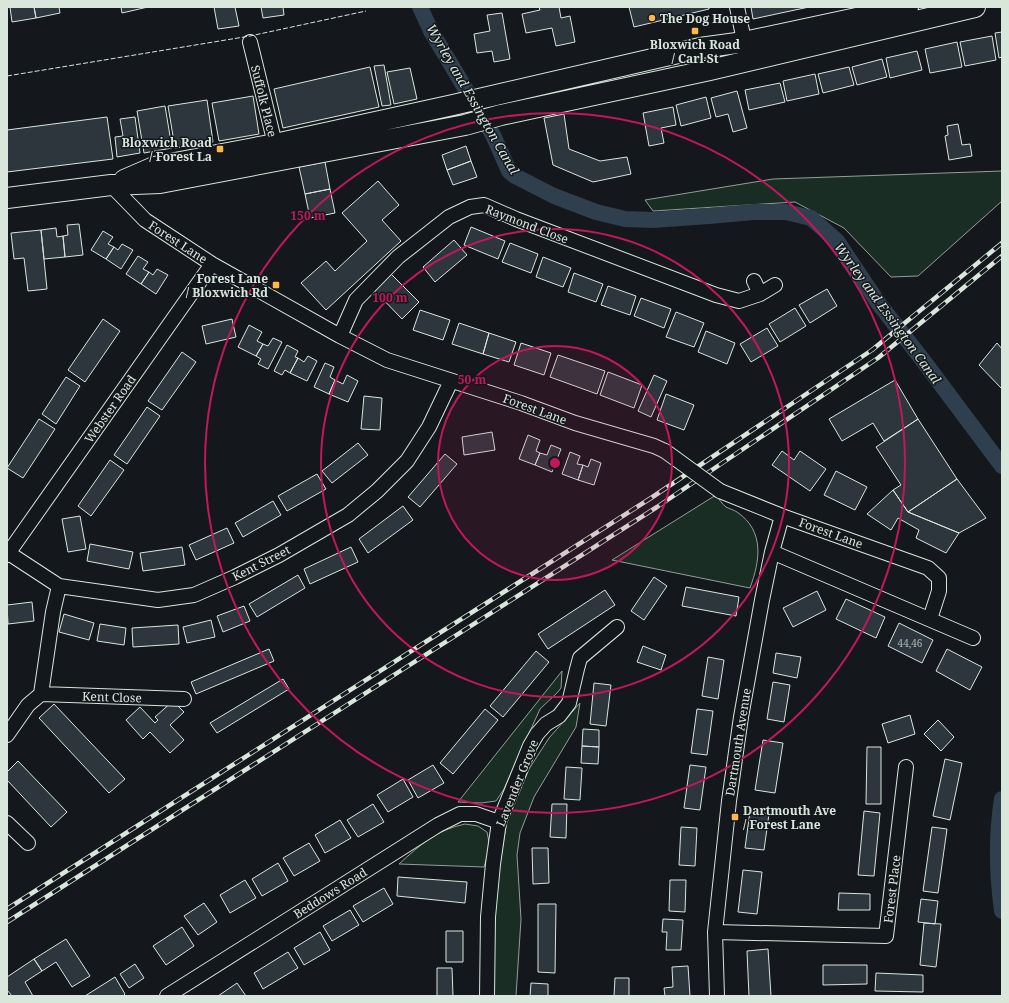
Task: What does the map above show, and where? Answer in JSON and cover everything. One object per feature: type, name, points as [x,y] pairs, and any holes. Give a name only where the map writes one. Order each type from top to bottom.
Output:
[{"type":"main road","points":[[7,198],[111,185],[160,183],[277,152],[380,131],[467,124],[746,52],[908,7]]},
{"type":"main road","points":[[380,131],[454,105],[700,48],[746,52],[975,7]]},
{"type":"street","points":[[737,7],[746,52]]},
{"type":"street","name":"Suffolk Place","points":[[250,42],[277,152]]},
{"type":"street","name":"Forest Lane","points":[[111,185],[145,220],[212,264],[340,336],[387,360],[521,403],[574,423],[654,446],[665,451],[720,492],[782,516],[928,568],[939,578],[939,591],[930,619]]},
{"type":"street","name":"Raymond Close","points":[[340,336],[356,300],[398,257],[449,217],[470,207],[484,206],[716,295],[739,301],[760,294],[775,285]]},
{"type":"street","name":"Webster Road","points":[[7,553],[212,264]]},
{"type":"street","points":[[754,281],[760,294]]},
{"type":"street","name":"Kent Street","points":[[7,553],[59,586],[158,600],[194,595],[279,555],[348,515],[377,491],[407,461],[430,427],[451,381]]},
{"type":"street","name":"Dartmouth Avenue","points":[[717,996],[715,932],[729,801],[741,717],[772,552],[782,516]]},
{"type":"street","points":[[772,552],[972,638]]},
{"type":"street","points":[[7,735],[28,705],[41,694],[53,612],[59,586]]},
{"type":"street","name":"Lavender Grove","points":[[487,996],[488,917],[499,822],[530,746],[537,734],[546,724],[559,716],[569,703],[580,658],[617,627]]},
{"type":"street","name":"Kent Close","points":[[41,694],[184,699]]},
{"type":"street","name":"Forest Place","points":[[715,932],[886,936],[906,767]]},
{"type":"street","name":"Beddows Road","points":[[167,996],[438,825],[460,814],[476,814],[499,822]]},
{"type":"street","points":[[7,823],[28,843]]},
{"type":"green space","points":[[1002,171],[1002,201],[918,276],[891,277],[844,228],[795,202],[653,211],[645,200],[773,179]]},
{"type":"green space","points":[[716,495],[726,507],[737,512],[746,520],[756,537],[758,557],[750,588],[612,560]]},
{"type":"green space","points":[[562,671],[561,688],[540,709],[504,789],[496,801],[481,803],[458,802]]},
{"type":"green space","points":[[580,703],[576,727],[534,797],[520,833],[517,855],[521,919],[516,996],[493,996],[495,892],[507,821],[529,769],[549,738]]},
{"type":"green space","points":[[465,824],[478,826],[487,832],[490,847],[484,867],[399,864],[421,845],[437,834]]},
{"type":"building","points":[[10,7],[34,7],[36,18],[12,22]]},
{"type":"building","points":[[34,7],[59,7],[60,13],[36,18]]},
{"type":"building","points":[[121,7],[148,7],[122,13]]},
{"type":"building","points":[[214,7],[235,7],[239,26],[218,29]]},
{"type":"building","points":[[261,7],[283,7],[284,15],[263,18]]},
{"type":"building","points":[[539,7],[559,7],[561,18],[570,16],[575,42],[556,46],[552,28],[526,33],[522,14],[540,10]]},
{"type":"building","name":"The Dog House","points":[[629,7],[709,7],[709,9],[634,27]]},
{"type":"building","points":[[751,7],[809,7],[753,19]]},
{"type":"building","points":[[502,13],[510,59],[494,62],[492,51],[477,53],[474,34],[490,31],[487,15]]},
{"type":"building","points":[[1002,32],[1002,57],[999,58],[995,33]]},
{"type":"building","points":[[992,36],[996,60],[965,66],[960,42]]},
{"type":"building","points":[[957,42],[962,67],[930,73],[925,49]]},
{"type":"building","points":[[917,51],[922,70],[890,78],[886,58]]},
{"type":"building","points":[[882,59],[887,77],[857,85],[852,67]]},
{"type":"building","points":[[384,65],[391,105],[382,106],[374,66]]},
{"type":"building","points":[[370,67],[379,107],[283,128],[274,89]]},
{"type":"building","points":[[849,67],[854,85],[823,93],[818,74]]},
{"type":"building","points":[[410,68],[417,99],[394,104],[387,72]]},
{"type":"building","points":[[815,74],[819,94],[787,101],[783,81]]},
{"type":"building","points":[[780,83],[785,102],[749,110],[745,90]]},
{"type":"building","points":[[737,91],[747,128],[733,132],[728,114],[716,117],[711,98]]},
{"type":"building","points":[[253,96],[259,134],[219,141],[212,103]]},
{"type":"building","points":[[706,97],[711,118],[681,126],[676,105]]},
{"type":"building","points":[[207,100],[213,142],[175,148],[168,106]]},
{"type":"building","points":[[165,106],[172,148],[144,153],[137,111]]},
{"type":"building","points":[[673,107],[676,125],[661,128],[664,143],[649,146],[643,113]]},
{"type":"building","points":[[564,114],[569,149],[600,161],[627,157],[631,174],[593,182],[553,165],[544,118]]},
{"type":"building","points":[[107,117],[113,159],[7,172],[7,130]]},
{"type":"building","points":[[135,117],[140,153],[117,157],[115,137],[123,136],[120,119]]},
{"type":"building","points":[[958,124],[962,145],[970,144],[972,156],[949,160],[945,136],[948,135],[947,126]]},
{"type":"building","points":[[466,146],[471,161],[447,170],[442,155]]},
{"type":"building","points":[[471,161],[477,177],[453,185],[447,170]]},
{"type":"building","points":[[325,162],[330,189],[305,194],[299,167]]},
{"type":"building","points":[[378,181],[399,205],[382,220],[401,241],[326,310],[301,283],[326,261],[335,271],[367,241],[342,213]]},
{"type":"building","points":[[330,189],[335,213],[310,218],[305,194]]},
{"type":"building","points":[[79,224],[83,255],[65,257],[63,236],[68,235],[67,225]]},
{"type":"building","points":[[471,227],[505,241],[498,259],[464,245]]},
{"type":"building","points":[[56,228],[57,237],[63,236],[65,257],[44,259],[41,230]]},
{"type":"building","points":[[41,230],[47,289],[28,291],[24,258],[14,259],[11,233]]},
{"type":"building","points":[[103,231],[113,237],[108,244],[114,247],[106,259],[91,250]]},
{"type":"building","points":[[454,240],[467,255],[435,282],[423,267]]},
{"type":"building","points":[[510,243],[538,254],[531,273],[502,262]]},
{"type":"building","points":[[122,244],[133,250],[121,269],[106,259],[114,247],[118,250]]},
{"type":"building","points":[[138,256],[148,262],[143,269],[149,272],[141,284],[126,274]]},
{"type":"building","points":[[543,257],[571,268],[563,287],[536,277]]},
{"type":"building","points":[[157,269],[168,275],[156,294],[141,284],[149,272],[153,275]]},
{"type":"building","points":[[574,273],[603,284],[596,302],[568,292]]},
{"type":"building","points":[[391,274],[419,302],[402,319],[375,291]]},
{"type":"building","points":[[608,286],[636,296],[630,315],[601,305]]},
{"type":"building","points":[[827,289],[837,306],[810,323],[799,305]]},
{"type":"building","points":[[641,298],[671,309],[664,328],[634,316]]},
{"type":"building","points":[[795,308],[806,326],[780,342],[769,324]]},
{"type":"building","points":[[420,310],[450,320],[443,340],[413,330]]},
{"type":"building","points":[[676,312],[704,323],[694,347],[666,337]]},
{"type":"building","points":[[103,319],[120,331],[85,382],[68,370]]},
{"type":"building","points":[[232,319],[236,337],[206,344],[202,326]]},
{"type":"building","points":[[459,323],[489,333],[483,354],[452,344]]},
{"type":"building","points":[[249,325],[262,332],[257,341],[263,344],[256,356],[238,347]]},
{"type":"building","points":[[767,328],[778,346],[751,362],[740,344]]},
{"type":"building","points":[[706,331],[735,343],[727,364],[698,352]]},
{"type":"building","points":[[489,333],[516,342],[509,362],[483,354]]},
{"type":"building","points":[[273,338],[282,342],[268,369],[258,364],[261,359],[256,356],[263,344],[268,346]]},
{"type":"building","points":[[521,343],[551,353],[544,375],[514,365]]},
{"type":"building","points":[[997,343],[1002,349],[1002,389],[979,365]]},
{"type":"building","points":[[287,345],[298,351],[295,357],[298,358],[290,373],[285,370],[282,375],[274,371]]},
{"type":"building","points":[[182,352],[196,362],[162,410],[148,401]]},
{"type":"building","points":[[558,355],[605,371],[597,394],[550,377]]},
{"type":"building","points":[[308,356],[317,361],[307,381],[290,373],[298,358],[304,362]]},
{"type":"building","points":[[325,363],[334,367],[330,377],[335,380],[329,394],[314,387]]},
{"type":"building","points":[[608,372],[642,385],[634,408],[600,395]]},
{"type":"building","points":[[347,375],[358,381],[348,402],[329,394],[335,380],[343,384]]},
{"type":"building","points":[[654,375],[667,381],[651,417],[638,411]]},
{"type":"building","points":[[66,377],[80,386],[56,424],[42,414]]},
{"type":"building","points":[[895,380],[918,419],[884,441],[873,423],[842,441],[829,419]]},
{"type":"building","points":[[666,394],[694,405],[684,430],[657,420]]},
{"type":"building","points":[[364,396],[382,398],[380,430],[361,429]]},
{"type":"building","points":[[147,407],[160,416],[127,464],[114,455]]},
{"type":"building","points":[[39,419],[55,429],[23,478],[7,468]]},
{"type":"building","points":[[918,419],[957,479],[908,512],[893,490],[901,485],[876,447]]},
{"type":"building","points":[[492,432],[495,450],[464,455],[462,437]]},
{"type":"building","points":[[528,435],[540,440],[536,451],[540,453],[535,465],[519,459]]},
{"type":"building","points":[[358,443],[368,455],[332,483],[322,471]]},
{"type":"building","points":[[551,445],[561,449],[552,472],[535,465],[540,453],[547,455]]},
{"type":"building","points":[[782,451],[794,460],[800,451],[826,469],[810,491],[772,465]]},
{"type":"building","points":[[570,452],[580,456],[577,464],[583,465],[578,480],[562,474]]},
{"type":"building","points":[[445,454],[457,464],[420,507],[408,497]]},
{"type":"building","points":[[591,459],[601,463],[594,485],[578,480],[583,465],[588,467]]},
{"type":"building","points":[[110,460],[124,470],[91,516],[78,506]]},
{"type":"building","points":[[836,471],[867,487],[855,510],[824,495]]},
{"type":"building","points":[[317,474],[326,489],[287,511],[278,496]]},
{"type":"building","points":[[957,479],[986,518],[959,533],[908,512]]},
{"type":"building","points":[[893,490],[908,512],[959,533],[946,553],[916,538],[919,530],[898,518],[891,530],[867,514]]},
{"type":"building","points":[[273,501],[281,515],[243,537],[235,523]]},
{"type":"building","points":[[403,506],[413,520],[368,553],[359,539]]},
{"type":"building","points":[[80,516],[86,549],[68,552],[62,519]]},
{"type":"building","points":[[227,528],[234,543],[196,560],[189,545]]},
{"type":"building","points":[[90,544],[133,552],[129,569],[87,561]]},
{"type":"building","points":[[182,547],[185,565],[143,571],[140,553]]},
{"type":"building","points":[[351,547],[358,562],[310,584],[304,569]]},
{"type":"building","points":[[298,575],[305,588],[257,617],[249,604]]},
{"type":"building","points":[[654,577],[667,586],[644,620],[631,611]]},
{"type":"building","points":[[686,587],[739,597],[736,616],[682,606]]},
{"type":"building","points":[[605,590],[615,605],[548,649],[538,634]]},
{"type":"building","points":[[817,591],[826,610],[793,627],[783,608]]},
{"type":"building","points":[[846,599],[885,617],[876,638],[836,619]]},
{"type":"building","points":[[32,602],[34,621],[8,624],[7,605]]},
{"type":"building","points":[[244,606],[250,621],[223,632],[217,616]]},
{"type":"building","points":[[64,614],[94,623],[89,640],[59,632]]},
{"type":"building","points":[[211,620],[215,637],[187,643],[183,627]]},
{"type":"building","points":[[899,623],[933,640],[922,663],[888,646]]},
{"type":"building","points":[[100,624],[126,628],[124,645],[97,641]]},
{"type":"building","points":[[178,625],[179,644],[133,647],[132,628]]},
{"type":"building","points":[[643,646],[666,655],[661,670],[637,662]]},
{"type":"building","points":[[269,649],[274,661],[196,694],[191,682]]},
{"type":"building","points":[[947,649],[982,667],[970,690],[936,671]]},
{"type":"building","points":[[536,651],[549,662],[503,717],[490,706]]},
{"type":"building","points":[[776,653],[801,657],[797,678],[773,673]]},
{"type":"building","points":[[708,657],[724,660],[718,699],[702,696]]},
{"type":"building","points":[[283,679],[289,689],[217,733],[210,723]]},
{"type":"building","points":[[773,682],[790,685],[784,722],[767,719]]},
{"type":"building","points":[[594,683],[611,685],[606,726],[590,724]]},
{"type":"building","points":[[173,701],[184,712],[170,725],[184,740],[170,753],[150,732],[143,739],[126,720],[140,707],[155,723],[158,720],[155,717]]},
{"type":"building","points":[[54,704],[125,779],[109,793],[39,718]]},
{"type":"building","points":[[485,709],[498,720],[453,774],[440,763]]},
{"type":"building","points":[[697,709],[713,711],[707,755],[691,753]]},
{"type":"building","points":[[910,715],[915,734],[888,743],[882,724]]},
{"type":"building","points":[[938,720],[954,737],[941,751],[924,734]]},
{"type":"building","points":[[583,729],[599,730],[599,747],[582,746]]},
{"type":"building","points":[[763,740],[783,743],[775,793],[755,790]]},
{"type":"building","points":[[582,746],[599,747],[598,764],[581,763]]},
{"type":"building","points":[[867,747],[881,747],[881,804],[866,804]]},
{"type":"building","points":[[945,759],[962,763],[950,820],[933,816]]},
{"type":"building","points":[[18,761],[67,812],[51,827],[7,780],[7,772]]},
{"type":"building","points":[[433,765],[444,783],[418,798],[408,780]]},
{"type":"building","points":[[690,765],[706,767],[700,810],[684,808]]},
{"type":"building","points":[[566,767],[582,768],[580,800],[564,799]]},
{"type":"building","points":[[403,779],[413,797],[388,812],[377,795]]},
{"type":"building","points":[[373,804],[384,822],[358,837],[347,820]]},
{"type":"building","points":[[552,804],[567,804],[566,838],[550,837]]},
{"type":"building","points":[[750,811],[769,814],[764,850],[745,848]]},
{"type":"building","points":[[864,811],[880,813],[874,876],[858,875]]},
{"type":"building","points":[[340,820],[351,838],[325,853],[315,835]]},
{"type":"building","points":[[681,827],[697,828],[695,866],[679,865]]},
{"type":"building","points":[[932,827],[947,829],[938,893],[923,891]]},
{"type":"building","points":[[309,843],[320,861],[294,876],[283,858]]},
{"type":"building","points":[[532,848],[548,848],[549,883],[533,884]]},
{"type":"building","points":[[278,863],[288,881],[262,896],[252,879]]},
{"type":"building","points":[[743,870],[762,872],[757,914],[738,912]]},
{"type":"building","points":[[398,877],[467,882],[465,903],[397,896]]},
{"type":"building","points":[[245,880],[256,898],[230,913],[220,895]]},
{"type":"building","points":[[670,880],[686,880],[685,912],[669,911]]},
{"type":"building","points":[[384,888],[393,904],[363,922],[353,906]]},
{"type":"building","points":[[839,893],[870,894],[870,910],[838,910]]},
{"type":"building","points":[[921,899],[938,901],[935,924],[918,922]]},
{"type":"building","points":[[204,903],[217,922],[198,935],[184,916]]},
{"type":"building","points":[[538,904],[556,904],[555,973],[538,972]]},
{"type":"building","points":[[350,910],[359,925],[332,941],[323,926]]},
{"type":"building","points":[[663,919],[683,920],[681,950],[666,950],[667,932],[662,932]]},
{"type":"building","points":[[924,923],[941,924],[936,967],[920,965]]},
{"type":"building","points":[[182,927],[194,946],[166,965],[153,946]]},
{"type":"building","points":[[446,931],[463,931],[463,962],[446,962]]},
{"type":"building","points":[[320,932],[330,950],[304,965],[294,948]]},
{"type":"building","points":[[66,939],[90,976],[72,987],[56,962],[42,971],[34,959]]},
{"type":"building","points":[[768,949],[771,996],[749,996],[747,951]]},
{"type":"building","points":[[288,952],[298,968],[263,989],[254,973]]},
{"type":"building","points":[[34,959],[42,971],[25,982],[33,996],[12,996],[7,990],[7,977]]},
{"type":"building","points":[[135,964],[144,978],[129,988],[120,974]]},
{"type":"building","points":[[823,965],[867,965],[867,984],[823,985]]},
{"type":"building","points":[[688,966],[690,996],[665,996],[664,988],[673,987],[672,967]]},
{"type":"building","points":[[437,968],[452,968],[453,996],[437,996]]},
{"type":"building","points":[[876,973],[923,975],[923,992],[875,991]]},
{"type":"building","points":[[115,977],[125,994],[123,996],[85,996]]},
{"type":"building","points":[[615,978],[629,978],[629,996],[614,996]]},
{"type":"building","points":[[237,983],[246,996],[218,996]]},
{"type":"building","points":[[531,983],[548,984],[548,996],[530,996]]},
{"type":"waterway","name":"Wyrley and Essington Canal","points":[[420,7],[431,31],[493,135],[509,171],[515,176],[554,196],[596,212],[625,219],[653,220],[753,212],[786,212],[811,218],[837,241],[879,304],[1002,466]]},
{"type":"waterway","name":"Wyrley and Essington Canal","points":[[1002,799],[998,855],[1002,911]]},
{"type":"railway","points":[[7,909],[651,498],[872,350],[1002,243]]},
{"type":"railway","points":[[7,922],[657,507],[878,358],[1002,256]]},
{"type":"fence","points":[[7,76],[250,36],[366,11]]},
{"type":"place","name":"The Dog House","points":[[652,18]]},
{"type":"place","name":"Bloxwich Road / Carl St","points":[[695,31]]},
{"type":"place","name":"Bloxwich Road / Forest La","points":[[220,149]]},
{"type":"place","name":"Forest Lane / Bloxwich Rd","points":[[276,285]]},
{"type":"place","name":"Dartmouth Ave / Forest Lane","points":[[735,817]]}]
